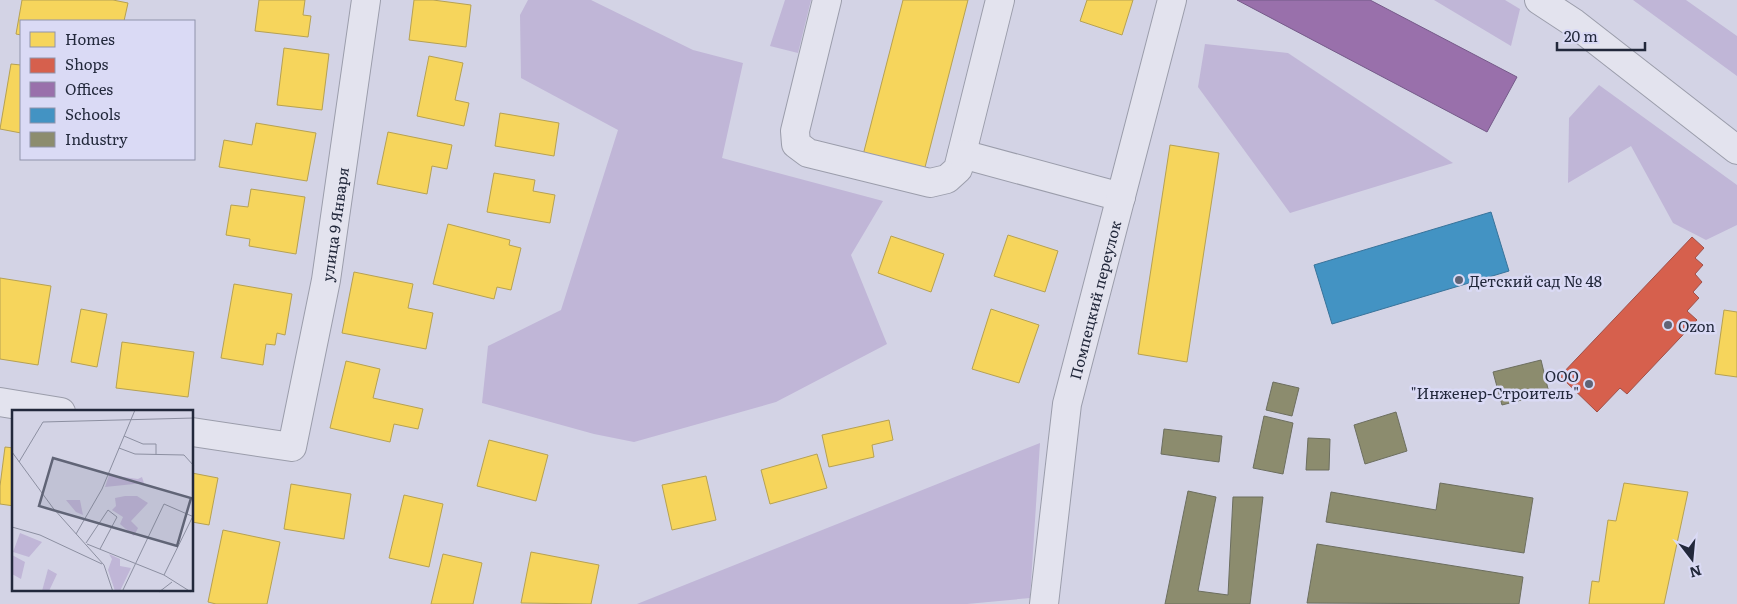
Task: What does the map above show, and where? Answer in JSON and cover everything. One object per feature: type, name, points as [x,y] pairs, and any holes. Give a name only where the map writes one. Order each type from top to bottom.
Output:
[{"type":"street","name":"улица 9 Января","points":[[194,432],[292,447],[326,280],[366,0]]},
{"type":"street","points":[[827,0],[795,131],[796,144],[808,153],[930,183],[947,179],[958,169],[1000,0]]},
{"type":"street","name":"Помпецкий переулок","points":[[1044,604],[1067,404],[1172,0]]},
{"type":"street","points":[[1538,0],[1574,23],[1737,150]]},
{"type":"street","points":[[962,154],[1120,197]]},
{"type":"street","points":[[0,402],[49,410]]},
{"type":"shaded area","points":[[528,0],[591,0],[693,50],[743,63],[722,158],[883,201],[851,255],[887,344],[776,402],[634,442],[594,434],[482,403],[488,346],[561,310],[618,130],[521,78],[520,15]]},
{"type":"shaded area","points":[[785,0],[811,0],[798,53],[770,46]]},
{"type":"shaded area","points":[[1434,0],[1505,0],[1520,9],[1511,46]]},
{"type":"shaded area","points":[[1633,0],[1686,0],[1737,36],[1737,76]]},
{"type":"shaded area","points":[[1205,44],[1288,53],[1453,163],[1290,213],[1198,87]]},
{"type":"shaded area","points":[[1599,85],[1737,185],[1737,225],[1706,240],[1673,223],[1631,146],[1568,183],[1569,118]]},
{"type":"shaded area","points":[[1040,443],[1030,598],[967,604],[637,604]]},
{"type":"building: Homes","points":[[22,0],[113,0],[128,3],[124,20],[20,20],[20,35],[16,34]]},
{"type":"building: Homes","points":[[259,0],[305,0],[303,15],[311,16],[308,37],[255,31]]},
{"type":"building: Homes","points":[[414,0],[433,0],[471,5],[466,47],[409,40]]},
{"type":"building: Homes","points":[[903,0],[968,0],[923,175],[862,159]]},
{"type":"building: Homes","points":[[1087,0],[1133,0],[1122,35],[1080,21]]},
{"type":"building: Homes","points":[[284,48],[329,54],[322,110],[277,105]]},
{"type":"building: Homes","points":[[429,56],[463,63],[455,100],[469,103],[464,126],[417,116]]},
{"type":"building: Homes","points":[[11,64],[20,65],[20,133],[0,129]]},
{"type":"building: Homes","points":[[500,113],[559,123],[554,156],[495,146]]},
{"type":"building: Homes","points":[[256,123],[316,133],[307,181],[219,167],[224,140],[252,145]]},
{"type":"building: Homes","points":[[388,132],[452,145],[447,169],[432,166],[427,194],[377,184]]},
{"type":"building: Homes","points":[[1170,145],[1219,153],[1187,362],[1138,354]]},
{"type":"building: Homes","points":[[494,173],[535,180],[533,191],[555,195],[550,223],[487,212]]},
{"type":"building: Homes","points":[[251,189],[305,197],[296,254],[249,246],[250,239],[226,235],[231,205],[248,207]]},
{"type":"building: Homes","points":[[448,224],[510,240],[509,245],[521,248],[511,290],[497,287],[494,299],[433,284]]},
{"type":"building: Homes","points":[[1008,235],[1058,251],[1045,292],[994,276]]},
{"type":"building: Homes","points":[[891,236],[944,254],[931,292],[878,273]]},
{"type":"building: Homes","points":[[354,272],[413,284],[408,308],[433,313],[426,349],[342,333]]},
{"type":"building: Homes","points":[[0,278],[51,286],[38,365],[0,359]]},
{"type":"building: Homes","points":[[234,284],[292,294],[285,335],[277,333],[275,345],[266,344],[263,365],[221,358]]},
{"type":"building: Homes","points":[[81,309],[107,314],[97,367],[71,362]]},
{"type":"building: Homes","points":[[991,309],[1039,325],[1019,383],[972,369]]},
{"type":"building: Homes","points":[[1724,310],[1737,312],[1737,377],[1715,374]]},
{"type":"building: Homes","points":[[122,342],[194,352],[188,397],[116,388]]},
{"type":"building: Homes","points":[[346,361],[380,369],[373,398],[423,409],[418,429],[394,424],[390,442],[330,428]]},
{"type":"building: Homes","points":[[889,420],[893,440],[872,445],[874,457],[829,467],[822,435]]},
{"type":"building: Homes","points":[[489,440],[548,455],[536,501],[477,486]]},
{"type":"building: Homes","points":[[5,447],[12,448],[12,506],[0,504],[0,486]]},
{"type":"building: Homes","points":[[817,454],[827,488],[770,504],[761,470]]},
{"type":"building: Homes","points":[[194,473],[218,478],[209,525],[194,522]]},
{"type":"building: Homes","points":[[706,476],[716,520],[672,530],[662,485]]},
{"type":"building: Homes","points":[[1624,483],[1688,492],[1664,604],[1589,604],[1592,581],[1599,582],[1608,520],[1616,521]]},
{"type":"building: Homes","points":[[291,484],[351,494],[344,539],[284,529]]},
{"type":"building: Homes","points":[[404,495],[443,504],[429,567],[389,558]]},
{"type":"building: Homes","points":[[223,530],[280,542],[267,604],[216,604],[208,602]]},
{"type":"building: Homes","points":[[531,552],[599,565],[591,604],[521,603]]},
{"type":"building: Homes","points":[[443,554],[482,563],[473,604],[431,604]]},
{"type":"building: Shops","points":[[1692,237],[1704,248],[1695,258],[1703,265],[1695,274],[1702,282],[1693,292],[1699,298],[1687,311],[1697,320],[1627,394],[1620,388],[1597,412],[1560,376]]},
{"type":"building: Offices","points":[[1237,0],[1370,0],[1517,77],[1487,132]]},
{"type":"building: Schools","points":[[1491,212],[1509,271],[1332,324],[1314,265]]},
{"type":"building: Industry","points":[[1541,360],[1549,393],[1502,405],[1493,372]]},
{"type":"building: Industry","points":[[1273,382],[1299,388],[1292,416],[1266,410]]},
{"type":"building: Industry","points":[[1396,412],[1407,451],[1365,464],[1354,425]]},
{"type":"building: Industry","points":[[1264,416],[1293,423],[1283,474],[1253,468]]},
{"type":"building: Industry","points":[[1164,429],[1222,436],[1219,462],[1161,454]]},
{"type":"building: Industry","points":[[1308,438],[1330,439],[1329,470],[1306,470]]},
{"type":"building: Industry","points":[[1440,483],[1533,498],[1524,553],[1326,522],[1331,492],[1436,510]]},
{"type":"building: Industry","points":[[1188,491],[1216,497],[1198,591],[1228,595],[1233,497],[1263,497],[1250,604],[1165,604]]},
{"type":"building: Industry","points":[[1317,544],[1523,577],[1519,604],[1307,603]]},
{"type":"place","name":"Детский сад № 48","points":[[1459,280]]},
{"type":"place","name":"Ozon","points":[[1668,325]]},
{"type":"place","name":"ООО \"Инженер-Строитель\"","points":[[1589,384]]}]
